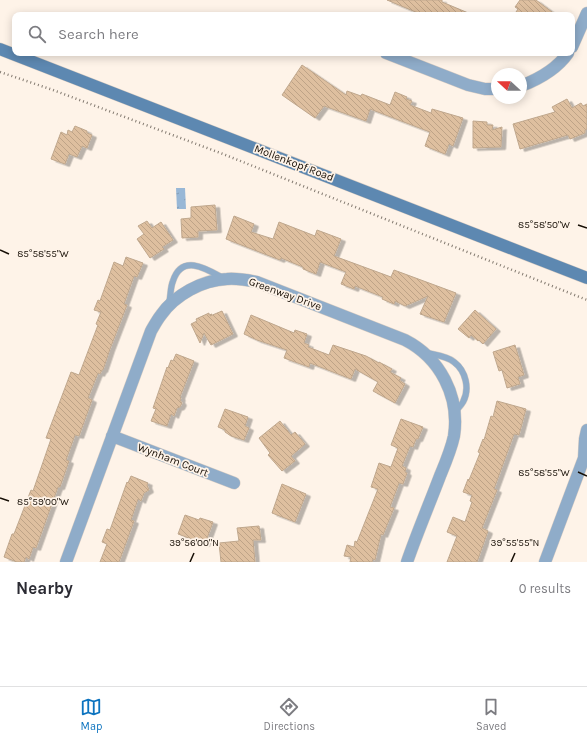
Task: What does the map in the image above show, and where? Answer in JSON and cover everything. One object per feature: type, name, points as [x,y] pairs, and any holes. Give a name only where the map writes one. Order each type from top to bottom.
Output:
[{"type":"street","points":[[575,40],[587,13]]},
{"type":"street","name":"Mollenkopf Road","points":[[0,49],[12,54]]},
{"type":"street","name":"Mollenkopf Road","points":[[18,56],[587,278]]},
{"type":"street","points":[[394,56],[468,85],[491,89]]},
{"type":"street","points":[[527,84],[548,72],[566,56]]},
{"type":"street","name":"Greenway Drive","points":[[66,562],[151,331],[161,315],[178,297],[191,289],[224,279],[241,279],[257,282],[405,340],[426,353],[436,365],[452,396],[455,412],[454,437],[407,562]]},
{"type":"street","points":[[546,562],[586,457],[585,439],[587,430]]},
{"type":"street","name":"Wynham Court","points":[[112,436],[234,483]]},
{"type":"lane","points":[[168,307],[173,279],[181,269],[196,265],[207,269],[224,279]]},
{"type":"lane","points":[[426,353],[454,362],[462,371],[466,383],[466,395],[463,404],[455,412]]},
{"type":"path","points":[[0,72],[53,90],[223,154],[587,300]]},
{"type":"water","points":[[176,188],[185,188],[186,209],[177,209]]},
{"type":"building","points":[[387,0],[442,0],[442,2],[466,12],[416,12]]},
{"type":"building","points":[[520,0],[536,0],[552,12],[516,12],[518,9],[515,7]]},
{"type":"building","points":[[302,65],[346,95],[347,91],[361,96],[362,94],[390,105],[395,92],[412,101],[410,105],[431,113],[432,109],[463,118],[453,146],[449,144],[445,154],[425,146],[430,132],[370,109],[366,121],[324,106],[315,118],[282,95]]},
{"type":"building","points":[[567,99],[572,108],[581,103],[583,106],[587,104],[587,129],[585,130],[585,133],[570,139],[568,135],[520,149],[513,124],[555,112],[552,107]]},
{"type":"building","points":[[473,121],[487,122],[487,125],[493,125],[492,130],[502,127],[501,147],[473,148]]},
{"type":"building","points":[[75,126],[92,135],[87,148],[82,146],[77,157],[69,154],[65,164],[51,159],[61,132],[67,135],[68,130],[72,132]]},
{"type":"building","points":[[215,205],[217,230],[198,231],[198,237],[182,238],[181,219],[191,218],[191,207]]},
{"type":"building","points":[[234,216],[254,224],[251,232],[273,239],[279,222],[315,236],[317,230],[341,239],[334,256],[391,277],[394,270],[456,293],[444,322],[420,314],[428,296],[405,306],[395,301],[394,304],[382,299],[383,297],[355,286],[354,289],[341,284],[346,272],[320,262],[316,274],[281,258],[280,260],[226,239]]},
{"type":"building","points":[[147,221],[152,228],[161,222],[173,240],[162,247],[164,249],[150,258],[137,239],[144,234],[138,226]]},
{"type":"building","points":[[126,257],[143,263],[137,277],[134,276],[124,304],[127,305],[103,370],[100,374],[98,373],[88,398],[92,400],[79,436],[75,435],[66,460],[69,461],[36,548],[33,547],[29,559],[26,557],[24,562],[17,562],[4,557],[31,490],[33,491],[51,439],[46,438],[71,372],[79,375],[98,325],[96,324],[101,312],[94,310],[98,300],[100,301],[114,262],[123,266]]},
{"type":"building","points":[[475,310],[496,329],[483,344],[471,335],[469,338],[458,329]]},
{"type":"building","points":[[222,311],[233,334],[211,345],[204,333],[200,343],[191,324],[197,321],[196,319],[209,313],[209,315],[212,314],[210,316]]},
{"type":"building","points":[[251,315],[294,333],[295,330],[307,334],[304,343],[309,345],[308,347],[329,355],[333,345],[366,356],[392,369],[390,372],[401,378],[399,380],[405,384],[395,403],[373,391],[378,382],[355,369],[351,379],[310,363],[309,367],[284,358],[287,350],[244,334]]},
{"type":"building","points":[[515,345],[524,375],[518,377],[520,384],[507,388],[502,370],[499,371],[493,352]]},
{"type":"building","points":[[176,354],[194,361],[180,397],[182,403],[180,407],[177,408],[174,416],[171,414],[167,426],[151,421],[156,409],[153,408],[167,367],[168,368],[171,360],[173,361]]},
{"type":"building","points":[[497,401],[526,409],[519,435],[514,434],[494,489],[497,490],[482,528],[488,531],[477,562],[447,562],[457,536],[447,532],[453,517],[465,522],[472,502],[470,501],[472,495],[463,492],[480,453],[478,452],[483,439],[484,440],[491,416],[493,417]]},
{"type":"building","points":[[225,409],[248,417],[245,426],[249,428],[244,440],[231,436],[225,432],[225,430],[218,427]]},
{"type":"building","points":[[401,419],[423,427],[413,447],[410,446],[402,466],[406,468],[405,472],[407,473],[403,484],[399,483],[390,507],[394,508],[383,535],[381,534],[375,560],[373,559],[372,562],[350,562],[351,557],[344,556],[347,545],[354,547],[355,541],[357,542],[378,489],[371,487],[379,463],[391,467],[398,448],[391,445]]},
{"type":"building","points":[[280,421],[291,435],[295,432],[305,444],[291,456],[295,461],[282,471],[268,455],[270,453],[259,438]]},
{"type":"building","points":[[131,476],[148,483],[147,485],[149,490],[144,493],[141,501],[138,499],[131,520],[134,521],[119,562],[100,562],[107,544],[102,542],[107,529],[110,530],[127,482],[128,483]]},
{"type":"building","points":[[282,484],[306,494],[295,522],[272,513]]},
{"type":"building","points":[[185,515],[199,520],[200,518],[213,522],[205,544],[178,534]]},
{"type":"building","points":[[259,526],[261,540],[253,540],[255,562],[221,562],[219,543],[239,541],[237,528]]}]
